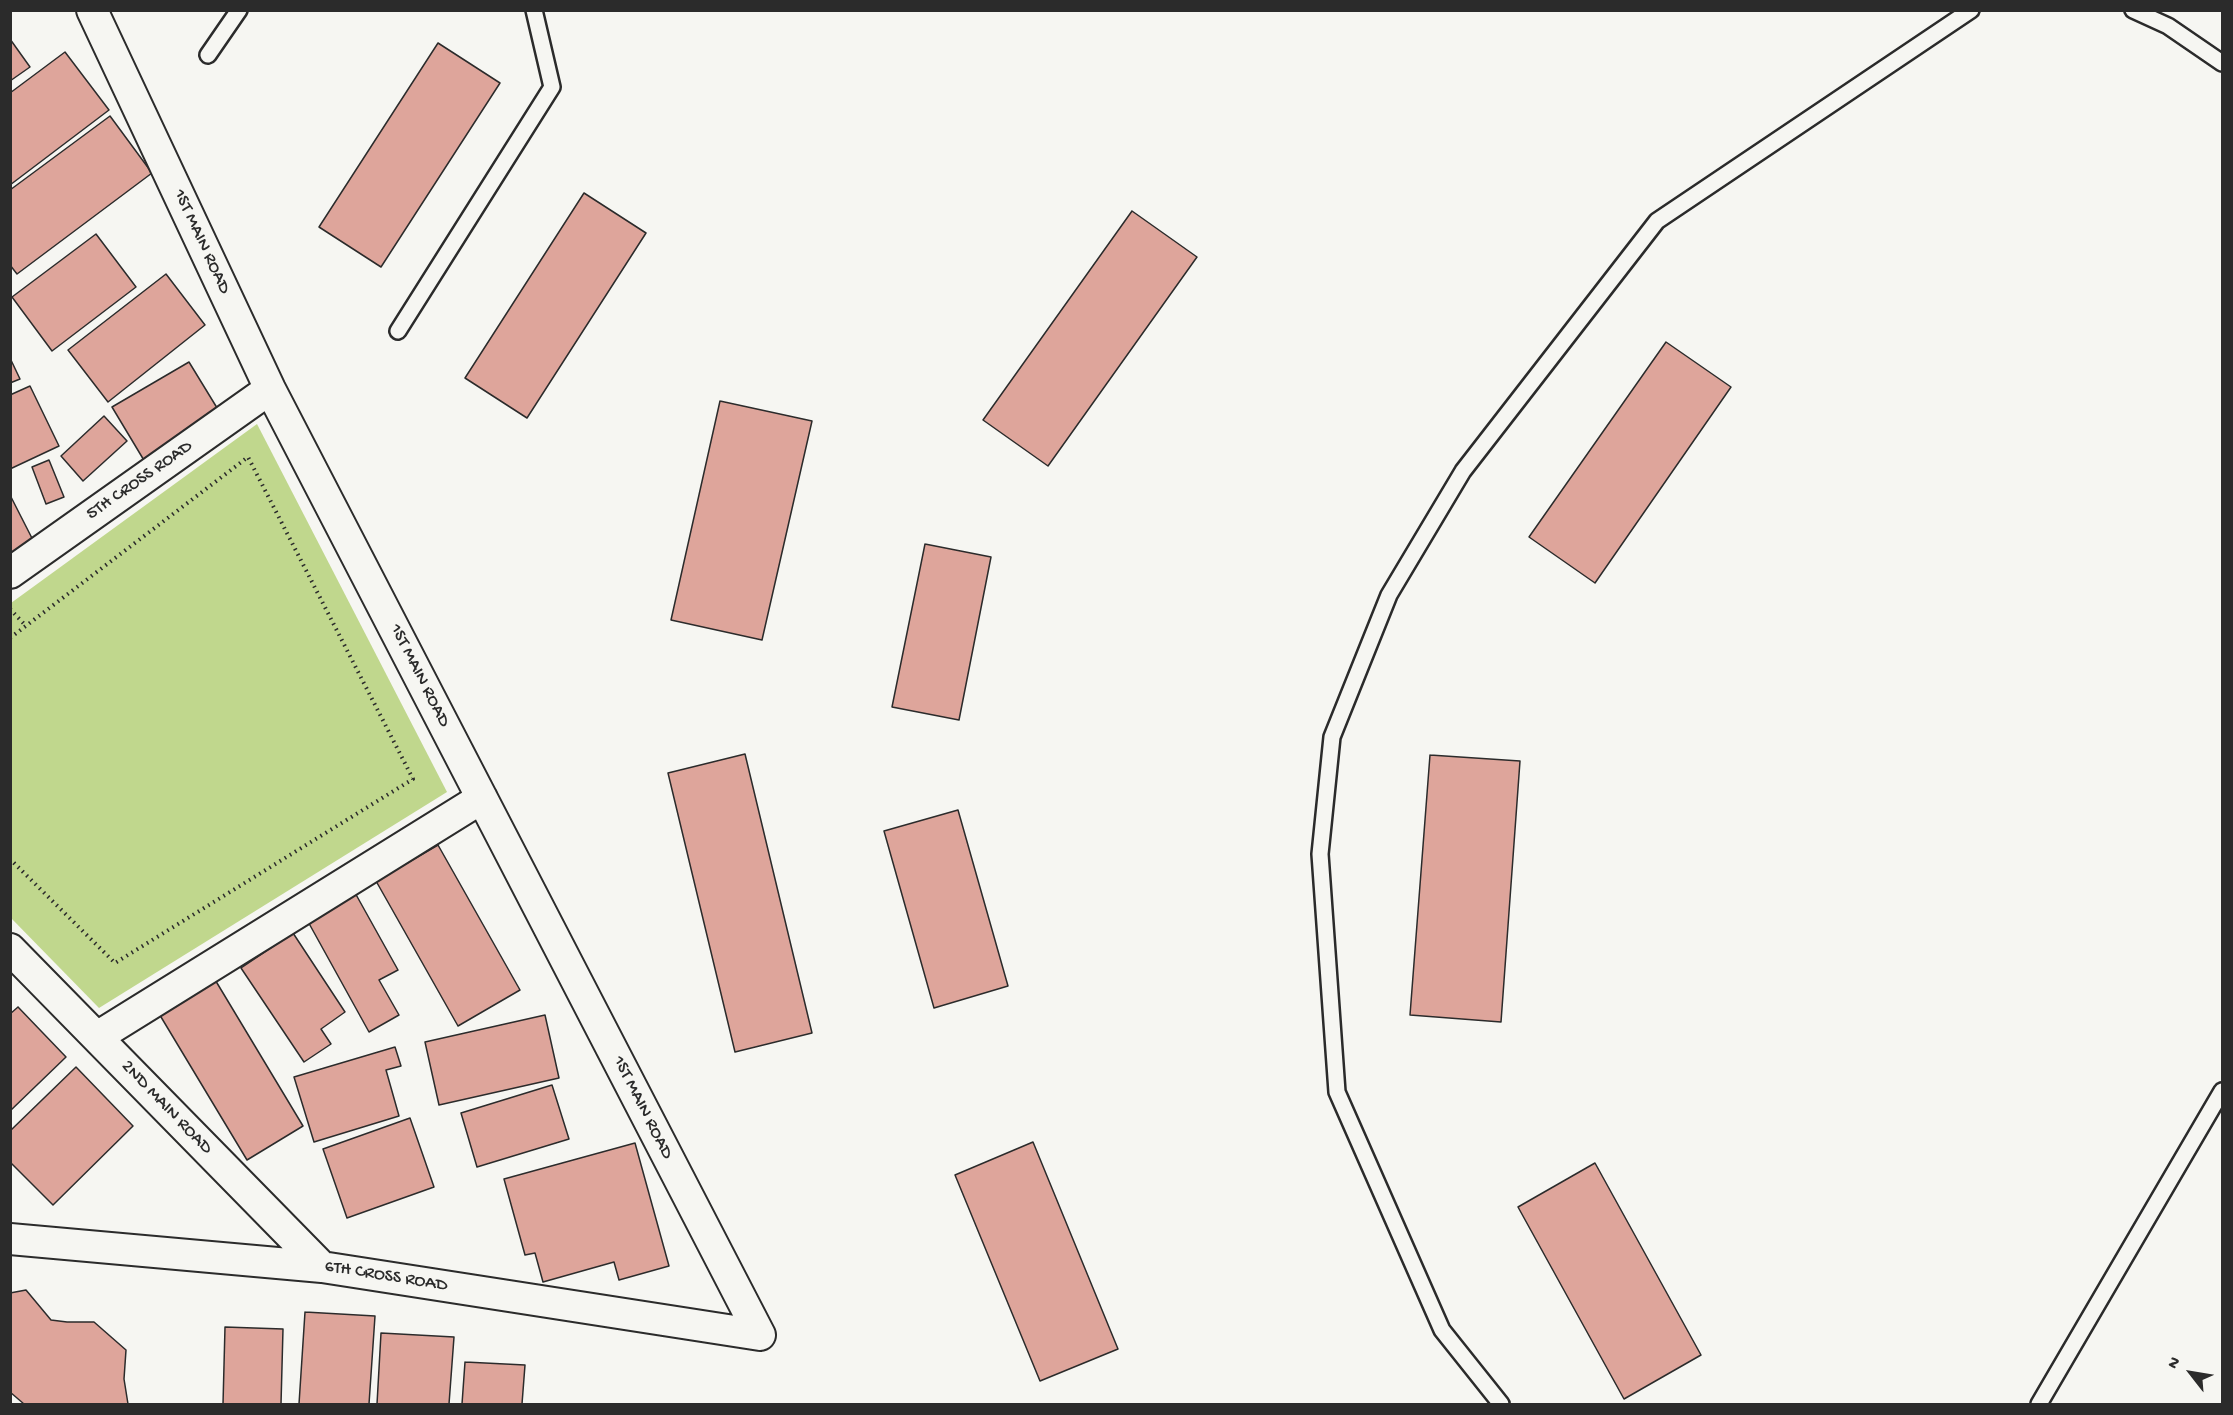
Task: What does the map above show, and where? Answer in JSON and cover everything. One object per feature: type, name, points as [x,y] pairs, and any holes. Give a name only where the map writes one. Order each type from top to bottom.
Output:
[{"type":"street","name":"1ST MAIN ROAD","points":[[92,10],[270,390],[760,1335]]},
{"type":"street","name":"5TH CROSS ROAD","points":[[10,573],[270,390]]},
{"type":"street","points":[[97,1037],[482,798]]},
{"type":"street","name":"2ND MAIN ROAD","points":[[10,950],[322,1267]]},
{"type":"street","name":"6TH CROSS ROAD","points":[[10,1239],[322,1267],[760,1335]]},
{"type":"lane","points":[[208,55],[239,10]]},
{"type":"lane","points":[[398,331],[552,87],[534,10]]},
{"type":"lane","points":[[1501,1404],[1442,1330],[1337,1092],[1320,854],[1332,737],[1389,595],[1463,471],[1657,221],[1971,10]]},
{"type":"lane","points":[[2133,10],[2168,26],[2223,63]]},
{"type":"lane","points":[[2039,1404],[2223,1091]]},
{"type":"path","points":[[10,638],[248,458],[412,779],[115,963],[10,859]]},
{"type":"path","points":[[10,609],[26,626]]},
{"type":"green space","points":[[257,424],[447,792],[99,1008],[11,918],[11,603]]},
{"type":"building","points":[[10,39],[30,67],[10,81]]},
{"type":"building","points":[[438,43],[500,83],[381,267],[319,227]]},
{"type":"building","points":[[65,52],[109,110],[10,185],[10,93]]},
{"type":"building","points":[[110,116],[152,173],[17,274],[10,265],[10,190]]},
{"type":"building","points":[[584,193],[646,233],[527,418],[465,378]]},
{"type":"building","points":[[1132,211],[1197,257],[1048,466],[983,420]]},
{"type":"building","points":[[96,234],[136,287],[52,351],[12,297]]},
{"type":"building","points":[[166,274],[205,325],[108,402],[68,350]]},
{"type":"building","points":[[1666,342],[1731,387],[1595,583],[1529,537]]},
{"type":"building","points":[[10,358],[20,379],[10,383]]},
{"type":"building","points":[[189,362],[222,416],[145,462],[112,407]]},
{"type":"building","points":[[30,386],[59,446],[10,469],[10,395]]},
{"type":"building","points":[[720,401],[812,421],[762,640],[671,620]]},
{"type":"building","points":[[104,416],[127,441],[83,481],[61,456]]},
{"type":"building","points":[[49,460],[64,497],[46,504],[32,467]]},
{"type":"building","points":[[10,495],[38,550],[10,563]]},
{"type":"building","points":[[925,544],[991,557],[959,720],[892,707]]},
{"type":"building","points":[[745,754],[812,1033],[735,1052],[668,773]]},
{"type":"building","points":[[1430,755],[1520,761],[1501,1022],[1410,1015]]},
{"type":"building","points":[[958,810],[1008,986],[934,1008],[884,831]]},
{"type":"building","points":[[438,845],[520,990],[458,1026],[376,881]]},
{"type":"building","points":[[354,891],[398,970],[379,980],[399,1015],[369,1032],[306,918]]},
{"type":"building","points":[[293,933],[345,1012],[321,1029],[331,1044],[304,1062],[241,968]]},
{"type":"building","points":[[211,973],[303,1126],[247,1160],[155,1007]]},
{"type":"building","points":[[18,1007],[66,1057],[10,1111],[10,1014]]},
{"type":"building","points":[[545,1015],[559,1078],[439,1105],[425,1042]]},
{"type":"building","points":[[395,1047],[401,1066],[386,1070],[399,1116],[314,1142],[294,1077]]},
{"type":"building","points":[[76,1067],[133,1126],[53,1205],[10,1162],[10,1131]]},
{"type":"building","points":[[552,1085],[569,1139],[477,1167],[461,1113]]},
{"type":"building","points":[[410,1118],[434,1187],[347,1218],[323,1149]]},
{"type":"building","points":[[1033,1142],[1118,1349],[1040,1381],[955,1175]]},
{"type":"building","points":[[635,1143],[669,1266],[619,1280],[614,1262],[543,1282],[535,1253],[525,1255],[504,1179]]},
{"type":"building","points":[[1595,1163],[1701,1355],[1624,1399],[1518,1207]]},
{"type":"building","points":[[26,1290],[51,1320],[94,1322],[126,1350],[124,1379],[128,1404],[24,1404],[10,1392],[10,1293]]},
{"type":"building","points":[[305,1312],[375,1316],[369,1404],[299,1404]]},
{"type":"building","points":[[225,1327],[283,1329],[281,1404],[223,1404]]},
{"type":"building","points":[[381,1333],[454,1337],[449,1404],[377,1404]]},
{"type":"building","points":[[465,1362],[525,1365],[522,1404],[462,1404]]}]
